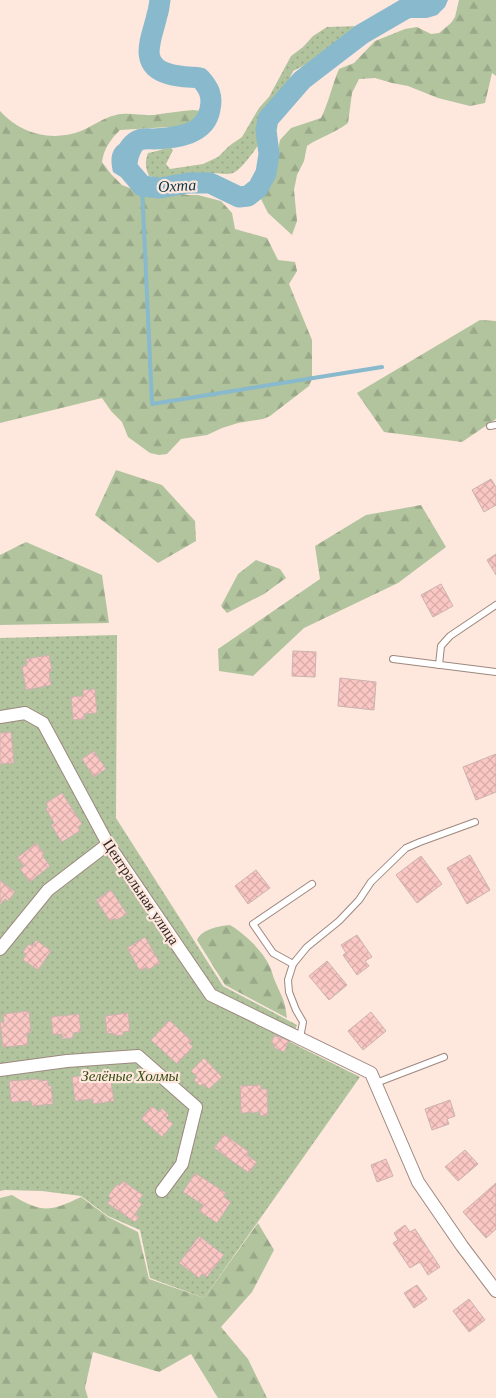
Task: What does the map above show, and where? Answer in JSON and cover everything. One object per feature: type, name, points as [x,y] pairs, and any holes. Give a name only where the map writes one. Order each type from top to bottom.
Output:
[{"type":"street","name":"Центральная улица","points":[[0,717],[25,714],[42,723],[108,844],[211,995],[297,1036],[373,1078]]},
{"type":"street","points":[[0,949],[48,890],[108,844]]},
{"type":"street","points":[[0,1070],[66,1061],[138,1056],[196,1107],[182,1164],[162,1191]]},
{"type":"street","points":[[373,1078],[418,1182],[496,1291]]},
{"type":"lane","points":[[439,665],[441,646],[450,636],[496,605]]},
{"type":"lane","points":[[393,659],[496,672]]},
{"type":"lane","points":[[297,1036],[303,1022],[289,992],[288,980],[293,964],[307,947],[339,921],[359,900],[371,882],[406,848],[475,822]]},
{"type":"lane","points":[[293,964],[273,953],[253,924],[312,884]]},
{"type":"lane","points":[[373,1078],[444,1057]]},
{"type":"green space","points":[[459,0],[496,0],[496,76],[492,73],[485,103],[470,106],[438,98],[408,86],[375,78],[359,79],[352,93],[348,123],[307,146],[294,190],[297,221],[292,235],[268,213],[261,199],[271,185],[280,140],[291,128],[321,118],[339,69],[354,63],[375,41],[405,29],[417,27],[431,34],[439,33],[455,17]]},
{"type":"green space","points":[[360,26],[320,56],[293,71],[263,123],[264,133],[260,142],[249,158],[236,171],[228,174],[214,173],[173,178],[149,176],[146,164],[148,153],[171,148],[173,150],[166,164],[170,169],[203,164],[218,157],[242,137],[259,108],[269,97],[291,56],[313,36],[327,27]]},
{"type":"green space","points":[[193,110],[201,111],[205,118],[188,128],[179,130],[169,127],[120,130],[108,144],[102,162],[122,185],[143,193],[167,191],[198,195],[221,201],[232,213],[235,229],[267,238],[278,260],[295,262],[297,271],[289,284],[312,340],[312,379],[309,386],[270,416],[238,423],[207,435],[181,439],[167,454],[159,455],[150,453],[128,437],[122,422],[102,398],[0,423],[0,111],[8,119],[27,130],[37,134],[59,136],[81,131],[116,115],[154,115]]},
{"type":"green space","points":[[480,320],[496,321],[496,419],[462,442],[384,432],[357,393]]},
{"type":"green space","points":[[116,470],[162,485],[195,521],[196,541],[158,563],[95,515]]},
{"type":"green space","points":[[421,505],[446,547],[398,583],[304,628],[253,676],[219,671],[218,649],[320,579],[315,546],[366,515]]},
{"type":"green space","points":[[26,542],[102,575],[109,623],[0,625],[0,555]]},
{"type":"green space","points":[[256,560],[280,569],[286,578],[264,594],[227,613],[221,606],[238,574]]},
{"type":"green space","name":"Зелёные Холмы","points":[[117,635],[116,818],[223,986],[297,1025],[290,1042],[360,1077],[204,1298],[150,1278],[140,1230],[108,1216],[81,1196],[42,1191],[0,1191],[0,638]]},
{"type":"green space","points":[[230,925],[253,943],[267,961],[283,999],[287,1018],[225,985],[197,940],[199,936],[207,931],[216,927]]},
{"type":"green space","points":[[12,1195],[31,1205],[46,1208],[61,1206],[81,1197],[108,1217],[138,1232],[149,1279],[204,1298],[258,1223],[274,1250],[252,1292],[221,1327],[248,1359],[267,1398],[218,1398],[191,1354],[159,1372],[93,1352],[85,1388],[88,1398],[0,1398],[0,1198]]},
{"type":"water","points":[[411,0],[448,0],[445,7],[437,15],[427,18],[385,21],[389,14]]},
{"type":"water","points":[[136,137],[157,139],[145,147],[140,154],[137,169],[150,188],[135,184],[113,172],[112,158],[115,148],[123,142]]},
{"type":"building","points":[[491,479],[496,487],[496,505],[484,512],[472,490]]},
{"type":"building","points":[[496,554],[496,575],[487,560]]},
{"type":"building","points":[[441,584],[453,606],[433,617],[421,595]]},
{"type":"building","points":[[293,651],[316,652],[315,677],[292,676]]},
{"type":"building","points":[[49,655],[52,671],[49,672],[51,685],[26,690],[22,666],[27,665],[26,659]]},
{"type":"building","points":[[340,678],[376,682],[374,710],[338,706]]},
{"type":"building","points":[[95,689],[97,713],[84,714],[85,719],[73,720],[71,697],[83,696],[83,690]]},
{"type":"building","points":[[11,732],[14,763],[0,764],[0,733]]},
{"type":"building","points":[[94,751],[106,769],[94,777],[82,759]]},
{"type":"building","points":[[496,754],[496,792],[476,800],[463,767]]},
{"type":"building","points":[[62,793],[82,824],[78,827],[80,831],[62,842],[51,825],[54,823],[46,809],[48,807],[46,803]]},
{"type":"building","points":[[36,843],[44,853],[42,855],[50,866],[30,882],[20,869],[24,866],[17,858]]},
{"type":"building","points":[[470,855],[490,890],[467,904],[447,868]]},
{"type":"building","points":[[421,856],[442,884],[417,903],[396,875]]},
{"type":"building","points":[[256,870],[270,888],[248,904],[235,886]]},
{"type":"building","points":[[0,880],[15,892],[8,901],[5,899],[0,905]]},
{"type":"building","points":[[111,890],[127,914],[117,920],[115,918],[110,921],[96,900]]},
{"type":"building","points":[[357,935],[372,957],[365,961],[369,966],[357,975],[343,955],[346,953],[341,945]]},
{"type":"building","points":[[145,937],[160,963],[148,970],[146,967],[140,971],[127,948]]},
{"type":"building","points":[[36,940],[51,951],[38,970],[23,960],[26,954],[23,952],[29,944],[32,946]]},
{"type":"building","points":[[327,961],[347,985],[329,1000],[309,976]]},
{"type":"building","points":[[29,1011],[31,1033],[27,1033],[28,1045],[3,1047],[0,1022],[4,1022],[3,1014]]},
{"type":"building","points":[[371,1012],[386,1031],[363,1050],[348,1031]]},
{"type":"building","points":[[128,1013],[130,1031],[123,1032],[123,1035],[114,1036],[114,1033],[107,1034],[105,1016]]},
{"type":"building","points":[[79,1014],[81,1032],[73,1033],[73,1038],[62,1039],[62,1034],[53,1035],[51,1017]]},
{"type":"building","points":[[169,1020],[192,1041],[189,1043],[193,1047],[177,1064],[151,1040]]},
{"type":"building","points":[[275,1035],[289,1041],[284,1052],[274,1048],[275,1045],[271,1043]]},
{"type":"building","points":[[204,1058],[222,1077],[209,1089],[203,1084],[200,1086],[194,1080],[197,1077],[191,1071]]},
{"type":"building","points":[[102,1073],[102,1076],[110,1075],[114,1101],[93,1104],[93,1099],[75,1101],[72,1077]]},
{"type":"building","points":[[39,1079],[39,1081],[48,1080],[48,1086],[51,1085],[53,1104],[32,1106],[31,1101],[11,1102],[9,1081]]},
{"type":"building","points":[[261,1085],[261,1089],[267,1089],[268,1115],[260,1116],[260,1112],[241,1113],[240,1086]]},
{"type":"building","points":[[450,1100],[455,1116],[447,1119],[449,1124],[432,1130],[425,1109]]},
{"type":"building","points":[[152,1106],[159,1112],[162,1108],[169,1115],[166,1118],[173,1124],[162,1137],[141,1118]]},
{"type":"building","points":[[224,1134],[249,1152],[247,1155],[257,1162],[249,1173],[214,1148]]},
{"type":"building","points":[[465,1150],[478,1164],[458,1181],[445,1167]]},
{"type":"building","points":[[386,1159],[393,1176],[377,1182],[371,1165]]},
{"type":"building","points":[[195,1173],[226,1193],[224,1197],[231,1202],[217,1223],[199,1211],[203,1205],[183,1192]]},
{"type":"building","points":[[123,1181],[143,1195],[138,1201],[142,1204],[135,1214],[139,1217],[135,1222],[107,1203],[111,1198],[108,1196],[117,1184],[119,1186]]},
{"type":"building","points":[[496,1183],[496,1229],[486,1238],[463,1212]]},
{"type":"building","points":[[405,1225],[410,1232],[415,1229],[440,1267],[428,1275],[420,1262],[410,1268],[393,1243],[398,1240],[394,1233]]},
{"type":"building","points":[[199,1236],[224,1255],[207,1277],[202,1274],[199,1278],[179,1263]]},
{"type":"building","points":[[417,1285],[427,1299],[414,1308],[404,1293]]},
{"type":"building","points":[[469,1299],[485,1320],[469,1332],[453,1311]]},
{"type":"waterway","name":"Охта","points":[[160,0],[149,49],[153,64],[159,70],[169,74],[200,78],[210,92],[210,109],[203,125],[196,130],[171,138],[136,141],[126,154],[126,165],[142,186],[160,188],[188,183],[210,183],[239,197],[248,196],[258,188],[266,173],[269,154],[266,130],[268,119],[302,80],[362,34],[405,9],[426,0]]},
{"type":"waterway","points":[[142,186],[152,404],[382,367]]}]
